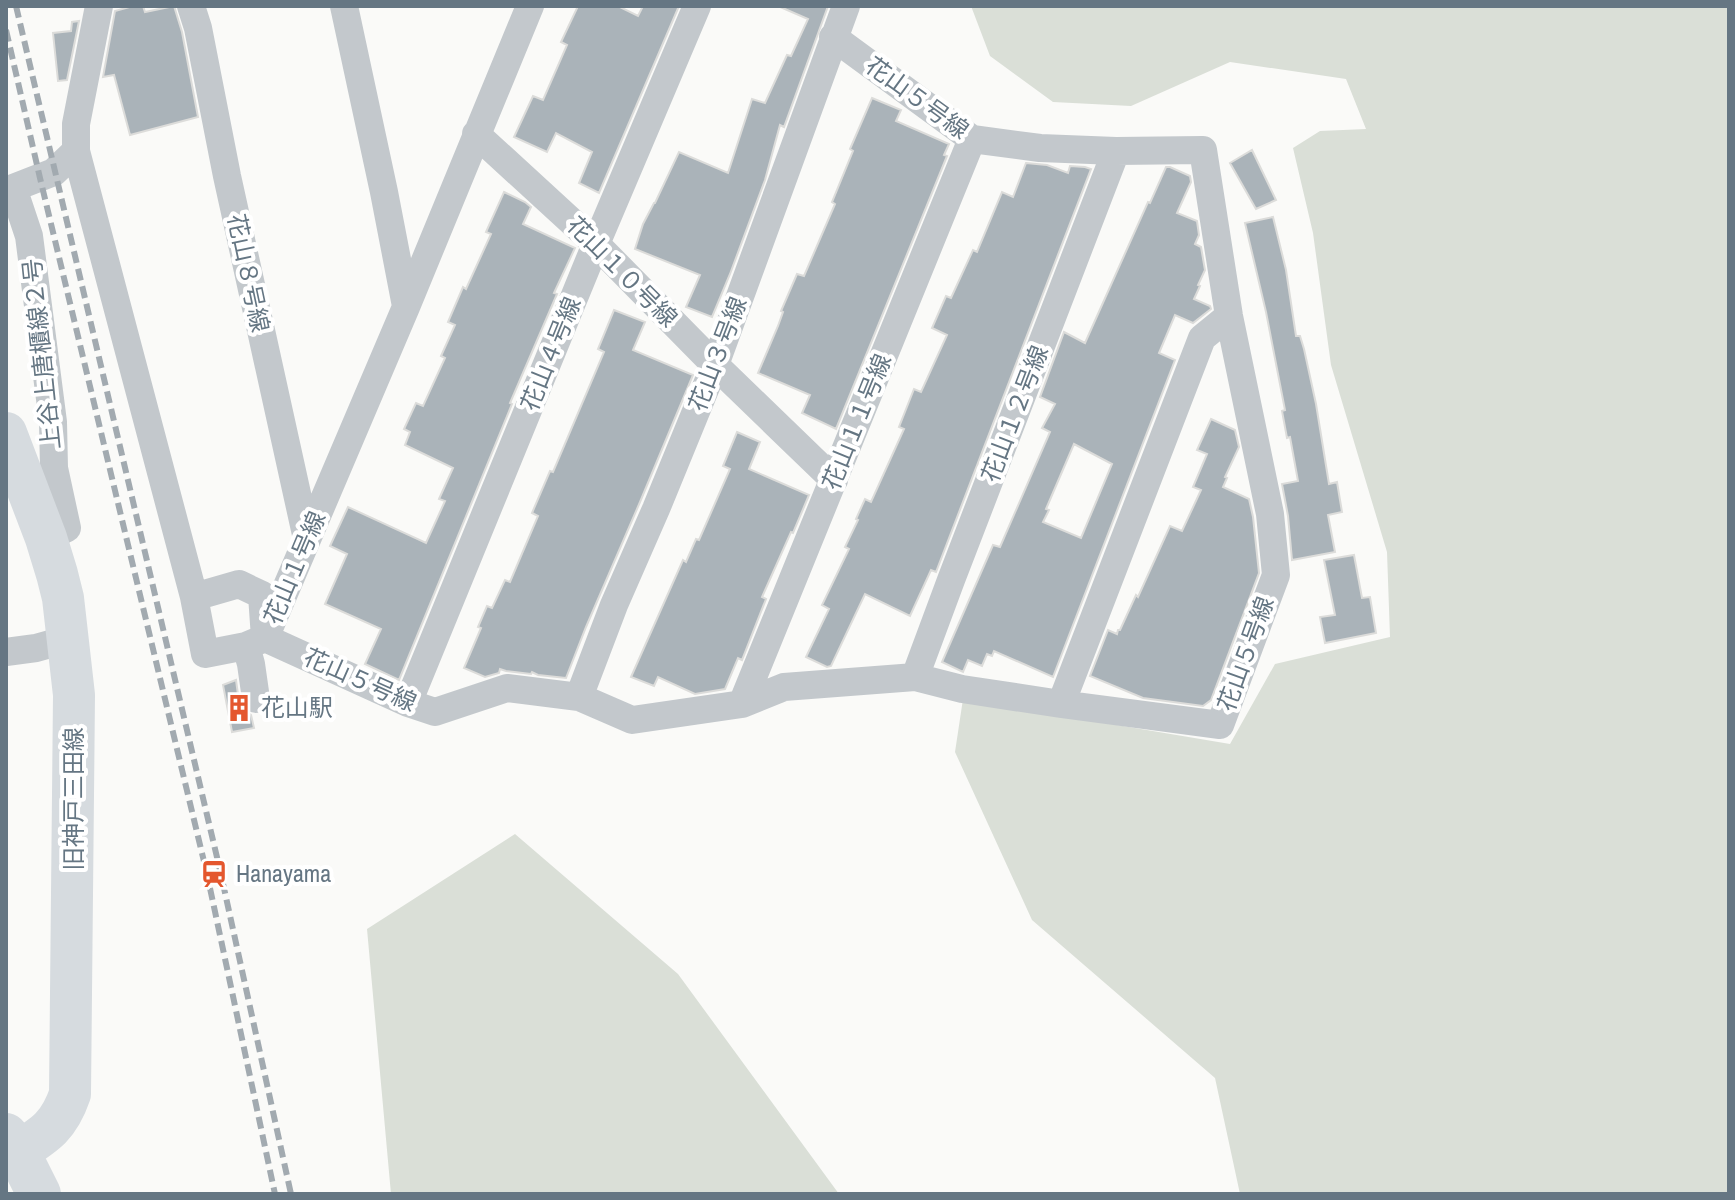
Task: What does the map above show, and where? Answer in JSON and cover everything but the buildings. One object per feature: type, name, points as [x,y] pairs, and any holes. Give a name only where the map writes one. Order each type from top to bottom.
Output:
[{"type":"main road","points":[[12,1143],[39,1194]]},
{"type":"street","points":[[76,151],[76,124],[99,6]]},
{"type":"street","points":[[344,6],[406,307]]},
{"type":"street","points":[[350,34],[361,6]]},
{"type":"street","name":"花山１号線","points":[[76,151],[194,597],[205,654],[256,642],[307,539],[530,6]]},
{"type":"street","name":"花山４号線","points":[[408,703],[697,6]]},
{"type":"street","name":"花山３号線","points":[[579,697],[614,605],[715,365],[846,6]]},
{"type":"street","name":"花山８号線","points":[[198,13],[227,176],[307,539]]},
{"type":"street","name":"花山５号線","points":[[256,642],[435,712],[507,688],[579,697],[632,720],[742,704],[784,687],[915,677],[962,689],[1220,725],[1276,575],[1270,514],[1229,316],[1203,150],[1040,148],[972,139],[833,37]]},
{"type":"street","name":"花山１０号線","points":[[476,134],[596,244],[834,480]]},
{"type":"street","name":"花山１１号線","points":[[742,704],[972,139]]},
{"type":"street","name":"上谷上唐櫃線２号","points":[[46,538],[67,528],[54,468],[53,422],[29,236],[9,183],[54,172],[76,151]]},
{"type":"street","name":"花山１２号線","points":[[915,677],[1116,151]]},
{"type":"street","points":[[1061,704],[1202,338],[1229,316]]},
{"type":"street","name":"旧神戸三田線","points":[[6,433],[46,538],[63,598],[52,644],[74,695],[70,1094],[56,1124],[12,1143]]},
{"type":"street","points":[[194,597],[239,584],[262,595],[251,664],[256,699]]},
{"type":"street","points":[[6,652],[52,644]]},
{"type":"shaded area","points":[[971,6],[1729,6],[1729,1194],[1240,1194],[1215,1078],[1032,920],[955,752],[963,699],[1230,744],[1275,664],[1390,637],[1387,552],[1331,365],[1313,233],[1293,148],[1320,131],[1366,129],[1346,79],[1230,62],[1131,106],[1053,102],[990,56]]},
{"type":"shaded area","points":[[515,834],[678,974],[839,1194],[391,1194],[367,929]]},
{"type":"railway","points":[[16,6],[220,870],[291,1194]]},
{"type":"railway","points":[[6,30],[207,874],[275,1194]]},
{"type":"place","name":"花山駅","points":[[239,708]]},
{"type":"place","name":"Hanayama","points":[[214,874]]}]
